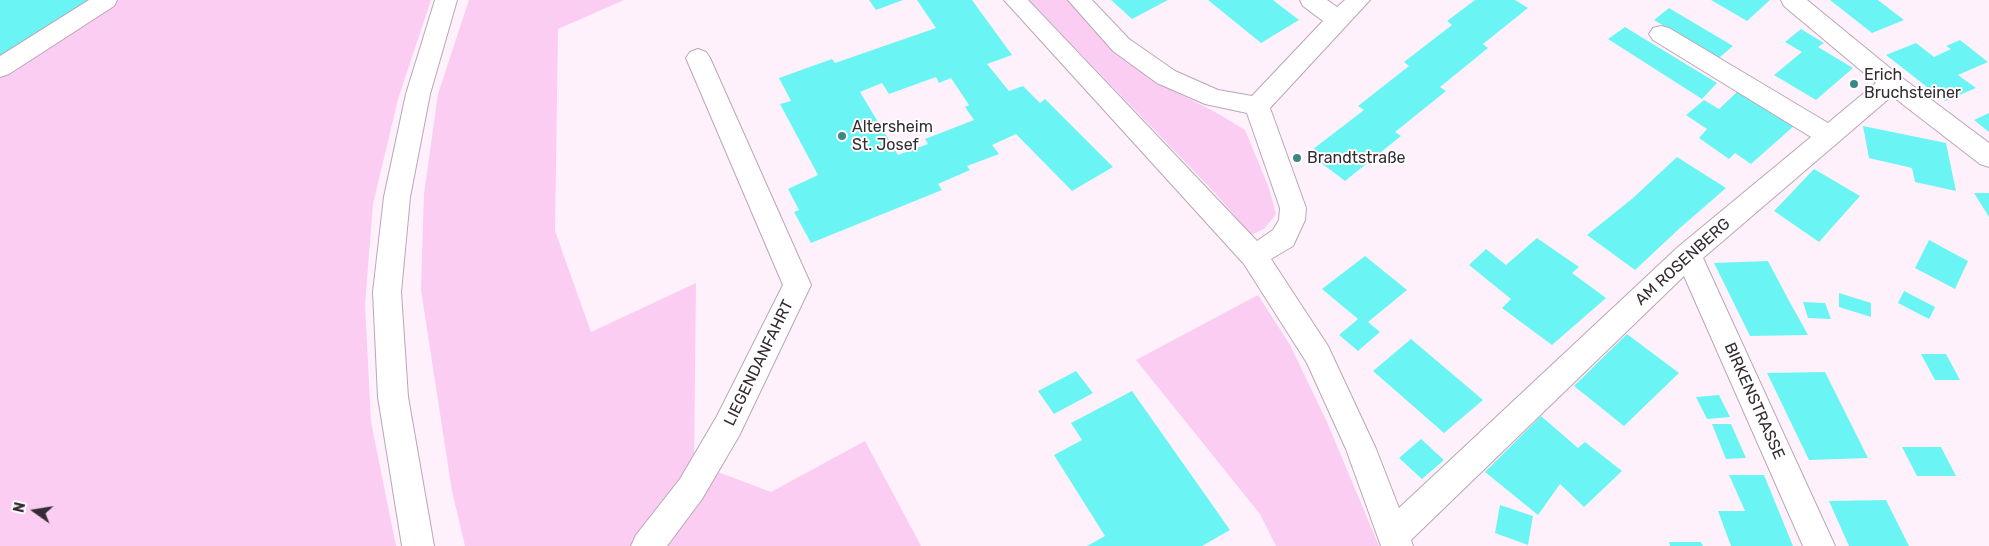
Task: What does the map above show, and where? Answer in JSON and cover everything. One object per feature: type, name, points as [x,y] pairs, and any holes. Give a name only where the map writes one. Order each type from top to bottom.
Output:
[{"type":"street","points":[[0,68],[106,0]]},
{"type":"street","points":[[418,546],[393,397],[387,292],[397,197],[418,94],[446,0]]},
{"type":"street","points":[[1015,0],[1254,256],[1318,355],[1361,449],[1396,540]]},
{"type":"street","points":[[1079,0],[1121,44],[1166,78],[1214,98],[1257,106]]},
{"type":"street","points":[[1311,0],[1338,20]]},
{"type":"street","points":[[1257,106],[1359,0]]},
{"type":"street","points":[[1792,0],[1892,83],[1989,157]]},
{"type":"street","points":[[1661,34],[1830,136]]},
{"type":"street","name":"LIEGENDANFAHRT","points":[[647,546],[691,489],[728,426],[797,285],[698,58]]},
{"type":"street","name":"AM ROSENBERG","points":[[1396,540],[1688,255],[1892,83]]},
{"type":"street","points":[[1254,256],[1283,238],[1292,220],[1291,198],[1257,106]]},
{"type":"street","name":"BIRKENSTRASSE","points":[[1688,255],[1820,546]]},
{"type":"shaded area","points":[[116,0],[431,0],[398,99],[373,204],[365,305],[371,422],[396,546],[0,546],[0,75]]},
{"type":"shaded area","points":[[469,0],[624,0],[558,29],[555,231],[591,332],[696,283],[694,463],[771,492],[865,441],[921,546],[465,546],[452,491],[421,290],[424,194],[438,94]]},
{"type":"shaded area","points":[[1029,0],[1068,0],[1094,31],[1150,79],[1217,113],[1245,130],[1269,188],[1276,214],[1264,229],[1251,235],[1216,194]]},
{"type":"shaded area","points":[[1258,295],[1290,345],[1327,422],[1379,546],[1276,546],[1260,514],[1136,360]]},
{"type":"building","points":[[0,0],[90,0],[0,57]]},
{"type":"building","points":[[869,0],[903,0],[876,10]]},
{"type":"building","name":"Altersheim St. Josef","points":[[917,0],[972,0],[1012,55],[987,64],[1009,91],[1023,86],[1040,103],[1045,99],[1113,167],[1072,191],[1016,134],[992,145],[999,154],[967,166],[970,170],[938,184],[942,190],[811,243],[794,212],[799,210],[788,189],[818,175],[780,104],[791,101],[779,78],[832,59],[835,63],[936,28]],"holes":[[[936,77],[939,83],[951,78],[969,105],[965,107],[974,120],[925,139],[928,144],[898,155],[860,92],[882,83],[889,94]]]},
{"type":"building","points":[[1111,0],[1168,0],[1132,19]]},
{"type":"building","points":[[1208,0],[1273,0],[1299,20],[1261,43]]},
{"type":"building","points":[[1475,0],[1515,0],[1528,8],[1483,44],[1488,48],[1440,87],[1446,91],[1395,132],[1401,136],[1345,181],[1308,153],[1364,110],[1358,106],[1409,66],[1404,62],[1452,25],[1447,21]]},
{"type":"building","points":[[1711,0],[1770,0],[1747,21]]},
{"type":"building","points":[[1830,0],[1878,0],[1904,20],[1872,33]]},
{"type":"building","points":[[1669,8],[1733,46],[1719,58],[1654,20]]},
{"type":"building","points":[[1625,27],[1717,83],[1702,99],[1608,39]]},
{"type":"building","points":[[1801,29],[1824,43],[1818,47],[1853,68],[1816,100],[1774,75],[1802,52],[1785,42]]},
{"type":"building","points":[[1960,40],[1988,62],[1958,75],[1976,88],[1945,101],[1886,55],[1916,43],[1934,57],[1951,49],[1946,46]]},
{"type":"building","points":[[1737,92],[1794,126],[1751,164],[1735,153],[1729,159],[1699,138],[1707,129],[1686,115],[1704,100],[1719,109]]},
{"type":"building","points":[[1989,113],[1989,132],[1974,120]]},
{"type":"building","points":[[1863,126],[1946,143],[1956,191],[1915,182],[1912,168],[1869,158]]},
{"type":"building","points":[[1677,157],[1726,188],[1635,270],[1587,235],[1633,198]]},
{"type":"building","points":[[1814,169],[1860,196],[1819,242],[1774,211]]},
{"type":"building","points":[[1974,193],[1989,193],[1989,217]]},
{"type":"building","points":[[1537,238],[1579,267],[1572,273],[1606,298],[1552,345],[1502,308],[1511,299],[1469,265],[1486,249],[1506,265]]},
{"type":"building","points":[[1929,240],[1968,261],[1955,289],[1915,268]]},
{"type":"building","points":[[1365,256],[1407,290],[1368,322],[1380,332],[1358,351],[1339,335],[1358,319],[1322,289]]},
{"type":"building","points":[[1768,261],[1808,335],[1750,336],[1714,263]]},
{"type":"building","points":[[1904,291],[1935,307],[1929,319],[1898,303]]},
{"type":"building","points":[[1839,293],[1871,303],[1871,317],[1839,307]]},
{"type":"building","points":[[1803,302],[1825,303],[1831,319],[1808,318]]},
{"type":"building","points":[[1627,334],[1679,373],[1624,426],[1574,386]]},
{"type":"building","points":[[1411,339],[1483,400],[1444,433],[1373,371]]},
{"type":"building","points":[[1921,354],[1946,354],[1960,380],[1935,380]]},
{"type":"building","points":[[1076,371],[1093,393],[1054,414],[1038,391]]},
{"type":"building","points":[[1825,372],[1868,458],[1809,460],[1767,373]]},
{"type":"building","points":[[1132,391],[1230,530],[1202,546],[1087,546],[1105,536],[1054,455],[1082,440],[1071,423]]},
{"type":"building","points":[[1719,395],[1730,417],[1707,419],[1696,397]]},
{"type":"building","points":[[1541,416],[1578,448],[1585,442],[1622,471],[1584,507],[1560,484],[1538,515],[1485,472]]},
{"type":"building","points":[[1712,424],[1731,424],[1746,458],[1726,459]]},
{"type":"building","points":[[1421,439],[1444,460],[1422,479],[1399,458]]},
{"type":"building","points":[[1902,447],[1941,447],[1956,476],[1917,476]]},
{"type":"building","points":[[1729,475],[1764,475],[1793,546],[1731,546],[1718,511],[1745,511]]},
{"type":"building","points":[[1886,500],[1909,546],[1849,546],[1829,501]]},
{"type":"building","points":[[1500,505],[1533,516],[1528,545],[1495,533]]},
{"type":"building","points":[[1669,542],[1701,542],[1703,546],[1670,546]]},
{"type":"place","name":"Erich Bruchsteiner","points":[[1854,84]]},
{"type":"place","name":"Altersheim St. Josef","points":[[842,136]]},
{"type":"place","name":"Brandtstraße","points":[[1297,158]]}]
